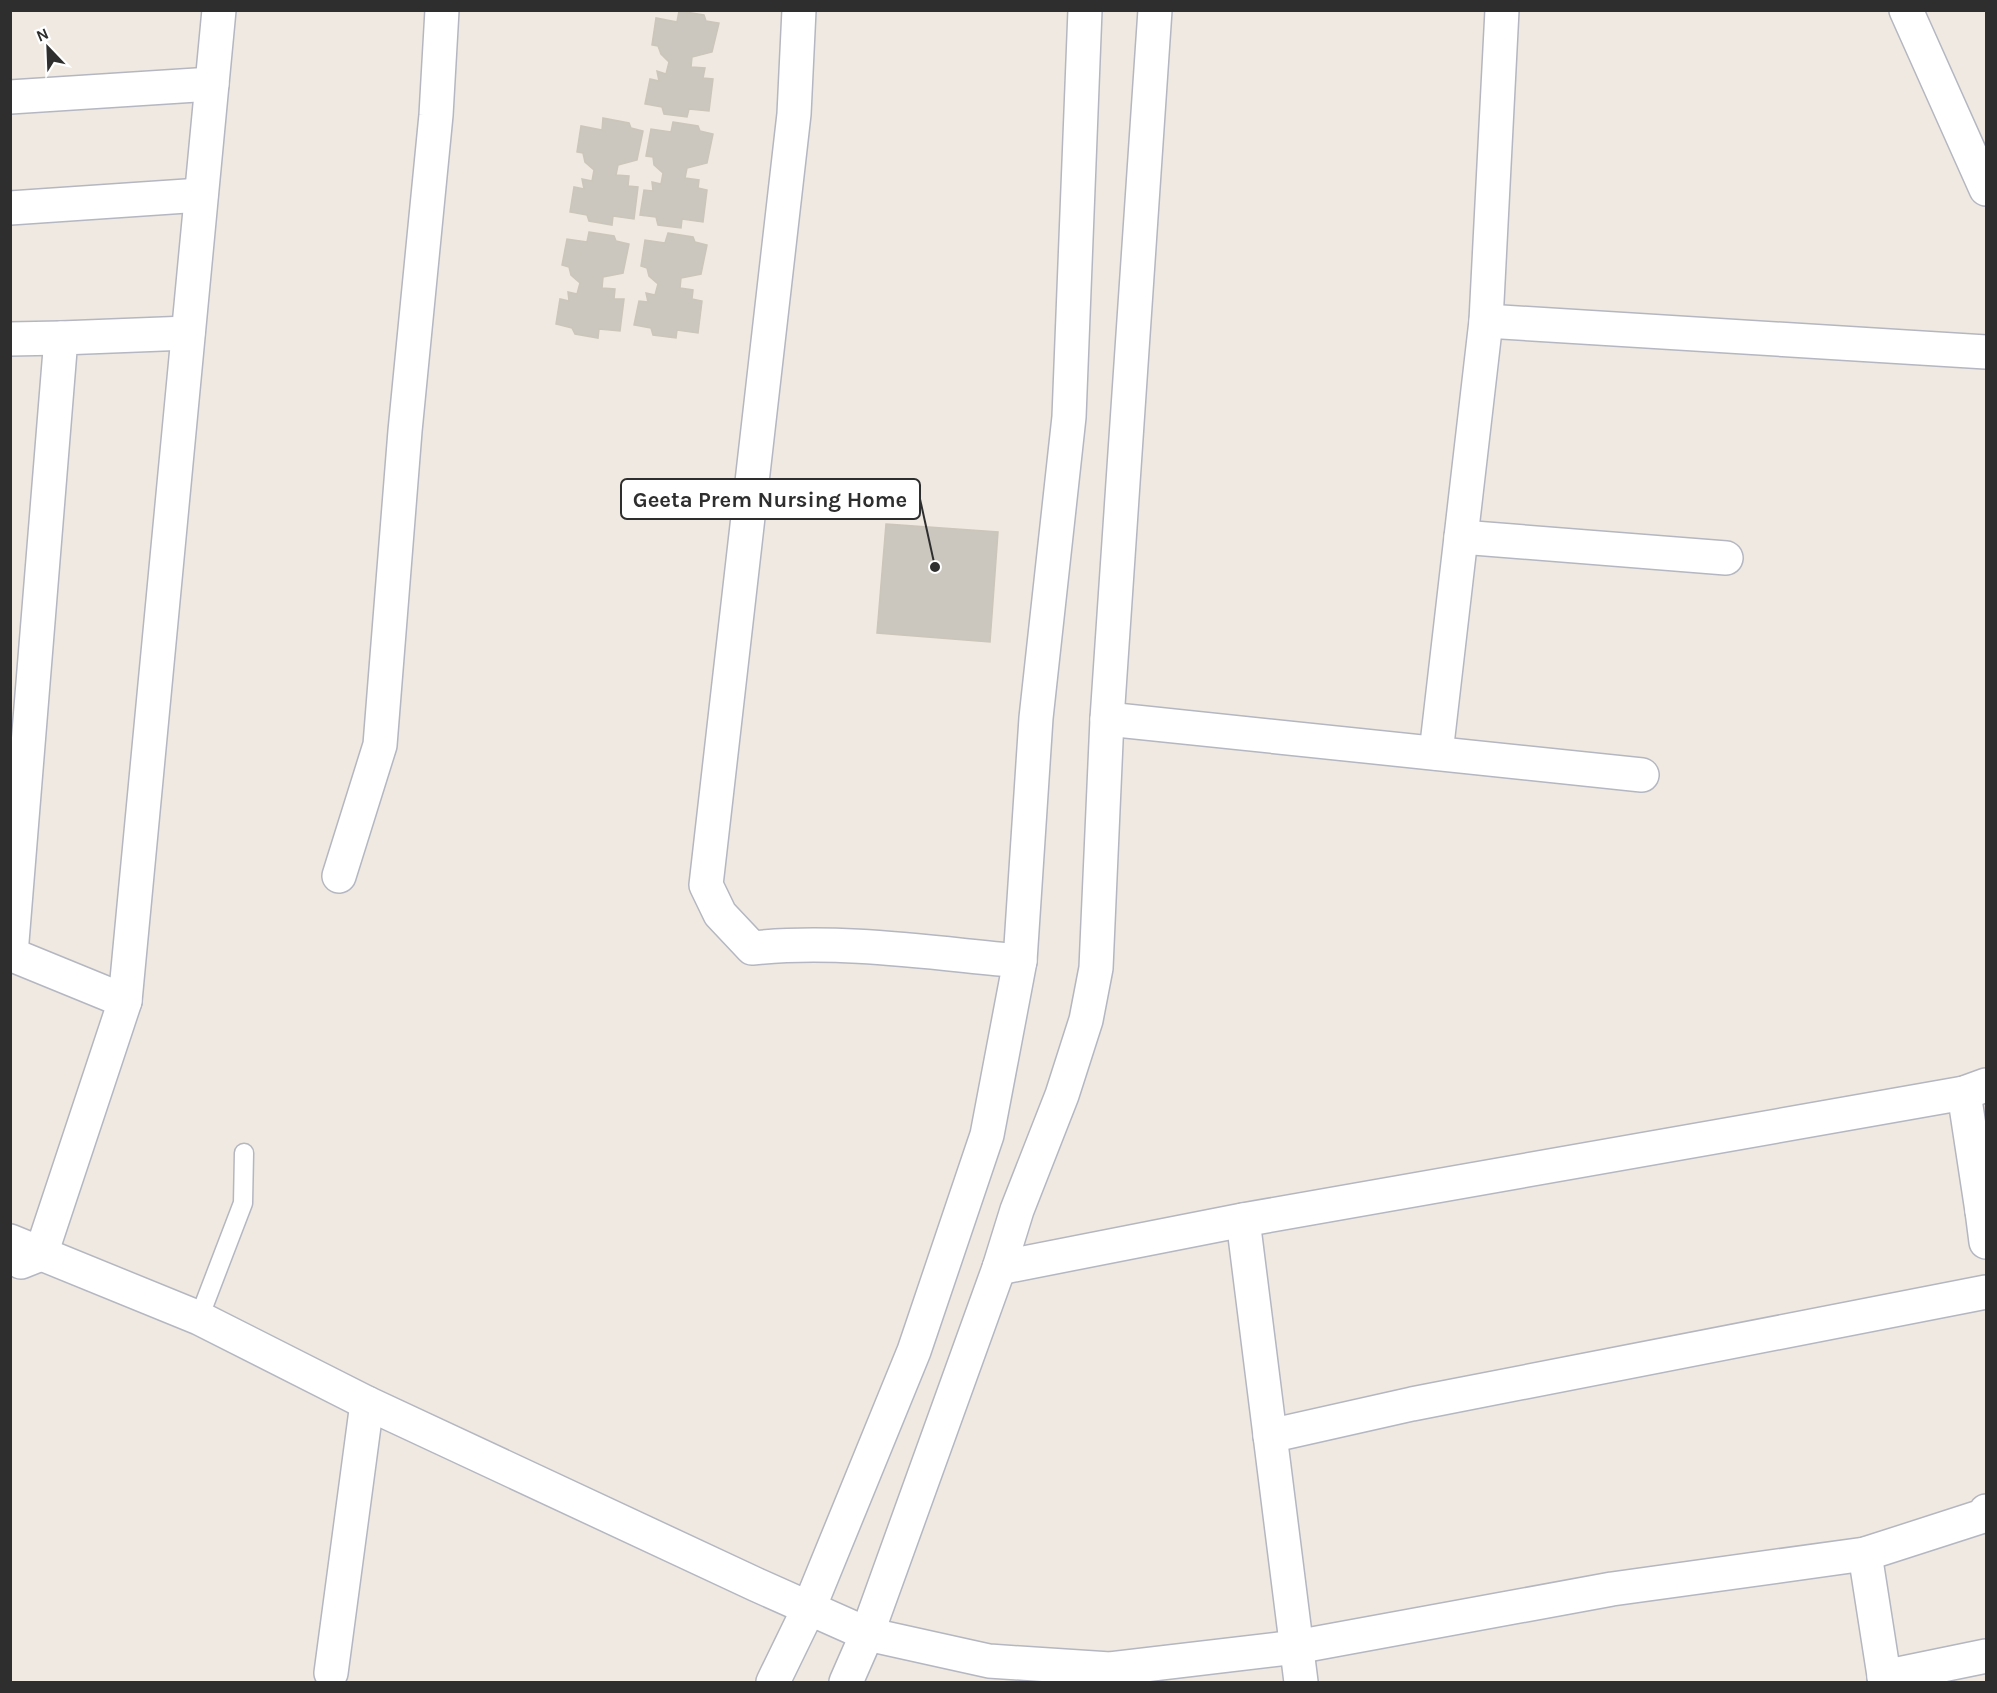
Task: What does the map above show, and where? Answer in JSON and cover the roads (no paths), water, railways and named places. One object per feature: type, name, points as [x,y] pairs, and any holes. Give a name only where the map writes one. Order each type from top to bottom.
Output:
[{"type":"street","points":[[41,1254],[125,1001],[219,10]]},
{"type":"street","points":[[339,876],[380,745],[405,431],[436,115],[442,10]]},
{"type":"street","points":[[799,10],[794,114],[706,885],[720,914],[752,948],[781,945],[845,945],[1020,961]]},
{"type":"street","points":[[773,1683],[809,1608],[914,1351],[987,1135],[1020,961],[1036,718],[1069,417],[1085,10]]},
{"type":"street","points":[[846,1683],[867,1634],[999,1268],[1017,1210],[1062,1095],[1086,1020],[1096,968],[1107,719],[1155,10]]},
{"type":"street","points":[[1436,753],[1486,321],[1502,10]]},
{"type":"street","points":[[1906,10],[1986,189]]},
{"type":"street","points":[[10,97],[212,84]]},
{"type":"street","points":[[10,208],[201,195]]},
{"type":"street","points":[[1486,321],[1986,352]]},
{"type":"street","points":[[10,339],[188,333]]},
{"type":"street","points":[[60,338],[11,954],[125,1001]]},
{"type":"street","points":[[1461,537],[1726,558]]},
{"type":"street","points":[[1107,719],[1642,774]]},
{"type":"street","points":[[999,1268],[1243,1220],[1975,1089],[1985,1221]]},
{"type":"street","points":[[1243,1220],[1301,1683]]},
{"type":"street","points":[[10,1241],[198,1318],[367,1403],[867,1634],[988,1661],[1018,1672],[1110,1669],[1296,1647],[1612,1589],[1865,1554],[1983,1516],[1986,1511]]},
{"type":"street","points":[[10,1266],[41,1254]]},
{"type":"street","points":[[1270,1436],[1412,1404],[1986,1292]]},
{"type":"street","points":[[331,1674],[367,1403]]},
{"type":"street","points":[[1865,1554],[1885,1680],[1986,1656]]},
{"type":"lane","points":[[198,1318],[243,1203],[244,1153]]},
{"type":"place","name":"Geeta Prem Nursing Home","points":[[935,567]]}]
